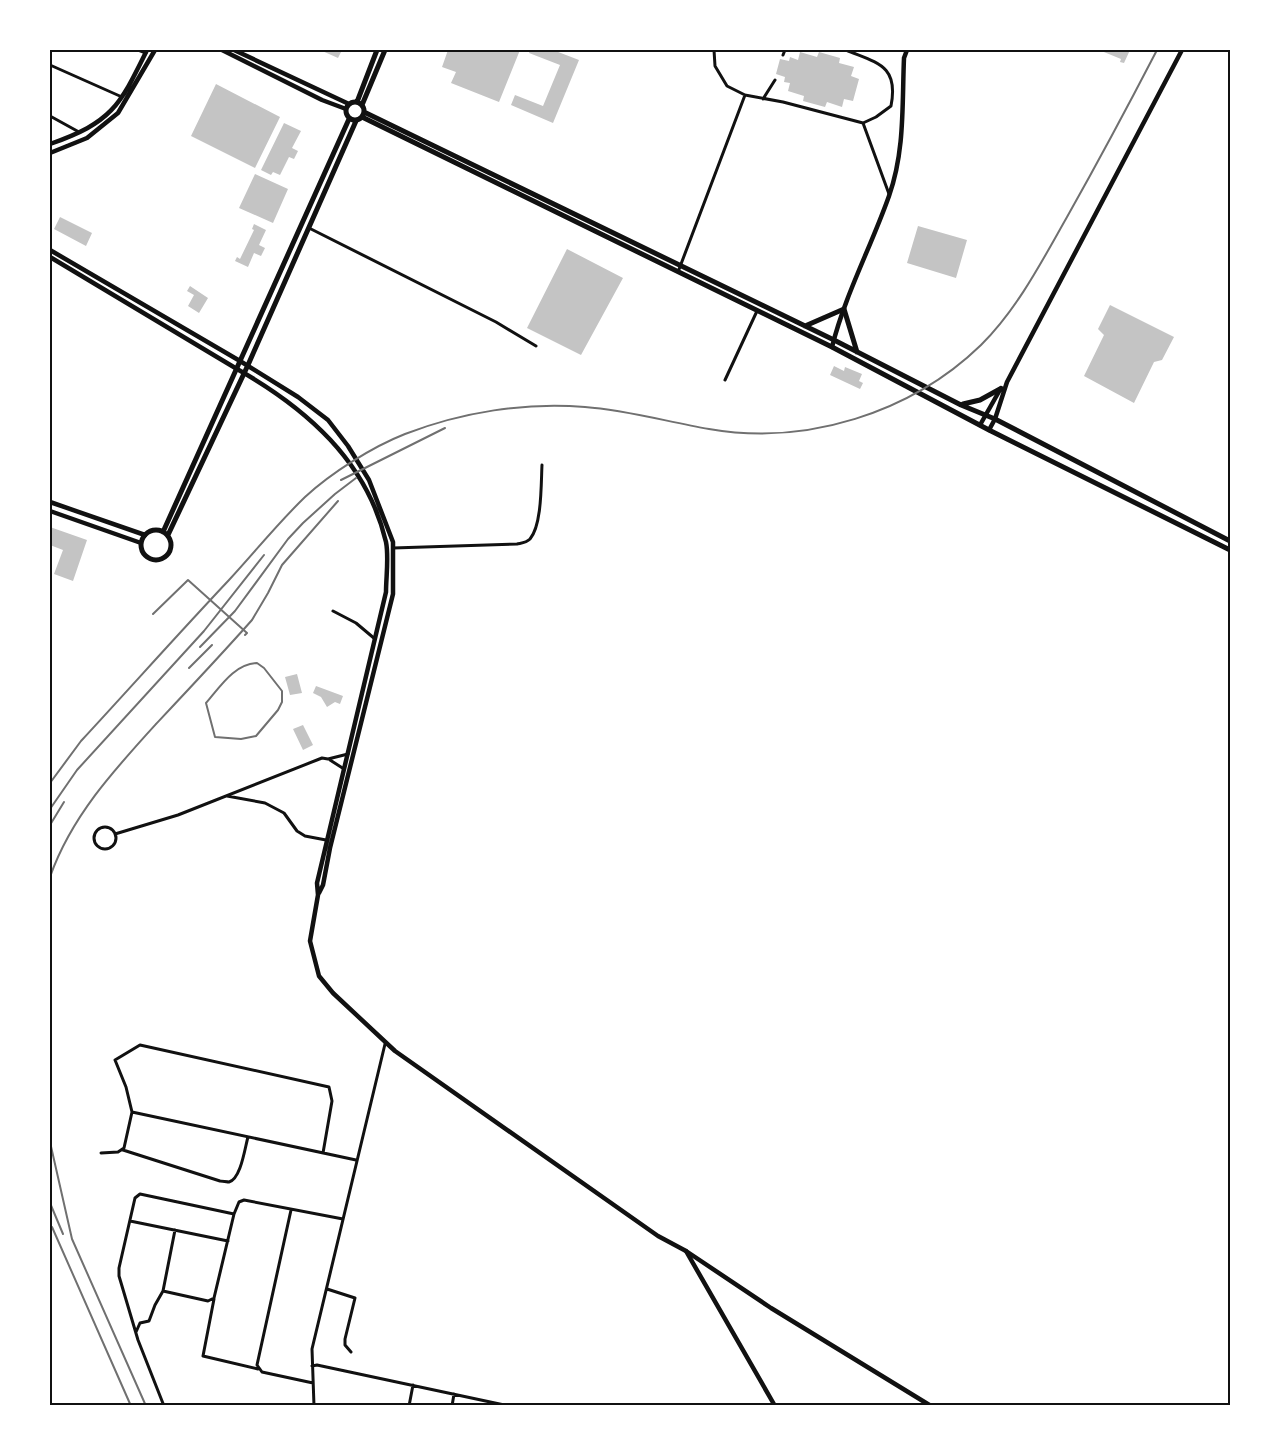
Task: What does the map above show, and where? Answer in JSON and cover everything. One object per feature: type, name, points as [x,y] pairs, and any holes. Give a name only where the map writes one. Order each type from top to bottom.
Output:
[{"type":"main road","points":[[50,153],[87,138],[118,113],[154,50]]},
{"type":"main road","points":[[222,50],[322,100],[347,107],[359,104]]},
{"type":"main road","points":[[234,50],[347,107]]},
{"type":"main road","points":[[377,50],[359,104],[364,115],[679,269],[989,430],[1230,550]]},
{"type":"main road","points":[[359,104],[385,50]]},
{"type":"main road","points":[[832,347],[844,309],[890,195],[899,159],[906,50]]},
{"type":"main road","points":[[989,430],[1007,382],[1182,50]]},
{"type":"main road","points":[[50,144],[95,125],[113,110],[123,97],[147,51]]},
{"type":"main road","points":[[165,533],[349,119],[347,107]]},
{"type":"main road","points":[[165,533],[244,373],[356,121],[364,115]]},
{"type":"main road","points":[[349,119],[356,121]]},
{"type":"main road","points":[[50,250],[293,404],[320,427],[340,449],[372,503],[386,543],[386,592],[351,755]]},
{"type":"main road","points":[[50,257],[248,364],[328,420],[348,446],[369,480],[393,542],[393,594],[317,883],[318,895],[310,941],[319,976],[385,1044],[658,1236],[686,1251],[771,1308],[931,1406]]},
{"type":"main road","points":[[679,269],[805,326],[962,405],[995,419],[1230,541]]},
{"type":"main road","points":[[805,326],[844,309]]},
{"type":"main road","points":[[844,309],[857,352]]},
{"type":"main road","points":[[962,405],[980,400],[1000,389],[1007,382]]},
{"type":"main road","points":[[980,425],[1000,389]]},
{"type":"main road","points":[[50,502],[145,535]]},
{"type":"main road","points":[[50,511],[141,543]]},
{"type":"main road","points":[[153,530],[165,533],[171,545],[165,558],[160,560],[146,557],[141,551],[141,543],[145,535],[153,530]]},
{"type":"main road","points":[[318,895],[324,885],[347,770]]},
{"type":"main road","points":[[686,1251],[774,1406]]},
{"type":"street","points":[[138,50],[147,51]]},
{"type":"street","points":[[714,50],[715,66],[727,86],[745,95],[783,102],[863,123],[889,108],[894,91],[891,75],[879,63],[846,50]]},
{"type":"street","points":[[783,55],[785,50]]},
{"type":"street","points":[[50,65],[123,97]]},
{"type":"street","points":[[763,99],[775,80]]},
{"type":"street","points":[[894,91],[902,91]]},
{"type":"street","points":[[679,269],[745,95]]},
{"type":"street","points":[[50,116],[80,132]]},
{"type":"street","points":[[863,123],[890,195]]},
{"type":"street","points":[[309,228],[496,322],[536,346]]},
{"type":"street","points":[[725,380],[757,310]]},
{"type":"street","points":[[393,548],[525,542],[530,539],[537,523],[542,465]]},
{"type":"street","points":[[333,611],[356,623],[375,639]]},
{"type":"street","points":[[115,834],[178,814],[322,758],[351,755]]},
{"type":"street","points":[[328,759],[347,770]]},
{"type":"street","points":[[225,796],[265,803],[284,813],[297,831],[304,836],[327,840]]},
{"type":"street","points":[[107,827],[115,834],[116,841],[112,846],[105,848],[97,844],[95,837],[100,828],[107,827]]},
{"type":"street","points":[[314,1405],[312,1349],[385,1044]]},
{"type":"street","points":[[123,1150],[132,1112],[126,1087],[114,1060],[140,1045],[328,1087],[332,1101],[323,1153]]},
{"type":"street","points":[[132,1112],[356,1160]]},
{"type":"street","points":[[100,1153],[123,1150],[229,1182],[239,1172],[248,1137]]},
{"type":"street","points":[[164,1406],[136,1334],[119,1276],[135,1198],[140,1194],[234,1214]]},
{"type":"street","points":[[313,1383],[203,1356],[214,1298],[234,1214],[239,1202],[244,1200],[343,1219]]},
{"type":"street","points":[[258,1369],[291,1209]]},
{"type":"street","points":[[130,1221],[228,1241]]},
{"type":"street","points":[[136,1334],[140,1323],[149,1321],[151,1318],[163,1291],[175,1230]]},
{"type":"street","points":[[327,1289],[356,1298],[345,1339],[345,1345],[351,1352]]},
{"type":"street","points":[[163,1291],[208,1301],[214,1298]]},
{"type":"street","points":[[312,1366],[317,1365],[508,1406]]},
{"type":"street","points":[[409,1406],[413,1385]]},
{"type":"street","points":[[452,1406],[454,1394]]},
{"type":"building","points":[[320,50],[342,50],[338,58]]},
{"type":"building","points":[[448,50],[520,50],[499,102],[451,83],[456,72],[442,67]]},
{"type":"building","points":[[530,50],[553,50],[579,60],[553,123],[511,105],[515,95],[543,106],[560,65],[529,53]]},
{"type":"building","points":[[1099,50],[1130,50],[1124,63],[1120,62],[1121,59]]},
{"type":"building","points":[[800,52],[817,57],[819,52],[840,58],[839,63],[854,67],[851,76],[859,79],[853,101],[844,99],[842,107],[827,102],[825,107],[803,101],[804,96],[788,91],[790,83],[784,82],[785,77],[776,74],[780,59],[789,61],[790,57],[798,60]]},
{"type":"building","points":[[216,84],[280,117],[255,168],[191,136]]},
{"type":"building","points":[[284,123],[301,131],[292,148],[298,151],[294,159],[289,157],[280,175],[273,172],[271,175],[261,170]]},
{"type":"building","points":[[255,174],[288,189],[273,223],[239,208]]},
{"type":"building","points":[[60,217],[92,233],[86,246],[54,229]]},
{"type":"building","points":[[254,224],[266,230],[259,245],[265,248],[261,256],[254,253],[248,267],[235,261],[237,257],[240,259],[254,230],[252,229]]},
{"type":"building","points":[[918,226],[967,240],[956,278],[907,263]]},
{"type":"building","points":[[567,249],[623,278],[581,355],[527,328]]},
{"type":"building","points":[[190,286],[208,298],[199,313],[188,306],[194,295],[187,291]]},
{"type":"building","points":[[1110,305],[1174,337],[1162,360],[1154,362],[1134,403],[1084,376],[1104,335],[1098,329]]},
{"type":"building","points":[[834,366],[844,371],[845,367],[862,374],[859,381],[863,383],[860,389],[830,375]]},
{"type":"building","points":[[50,527],[87,540],[73,581],[54,574],[63,550],[50,545]]},
{"type":"building","points":[[297,674],[302,693],[290,695],[285,677]]},
{"type":"building","points":[[316,686],[343,696],[340,704],[335,702],[327,707],[321,697],[313,693]]},
{"type":"building","points":[[303,725],[313,745],[303,750],[293,729]]},
{"type":"railway","points":[[50,783],[81,741],[295,507],[339,470],[392,439],[427,426],[471,414],[540,406],[632,413],[709,429],[746,433],[783,433],[819,428],[855,419],[890,406],[923,389],[953,369],[981,345],[1007,316],[1039,267],[1157,50]]},
{"type":"railway","points":[[341,480],[445,428]]},
{"type":"railway","points":[[200,647],[235,611],[288,539],[335,494],[356,478]]},
{"type":"railway","points":[[50,877],[70,834],[95,795],[140,741],[252,620],[282,565],[338,501]]},
{"type":"railway","points":[[50,809],[77,770],[204,631],[264,555]]},
{"type":"railway","points":[[153,614],[188,580],[247,633],[245,635]]},
{"type":"railway","points":[[189,668],[212,645]]},
{"type":"railway","points":[[257,663],[264,668],[282,691],[282,702],[278,710],[256,736],[241,739],[215,737],[206,703],[234,672],[241,667],[257,663]]},
{"type":"railway","points":[[50,825],[64,802]]},
{"type":"railway","points":[[50,1142],[72,1239],[146,1406]]},
{"type":"railway","points":[[50,1203],[63,1234]]},
{"type":"railway","points":[[52,1227],[131,1406]]}]
